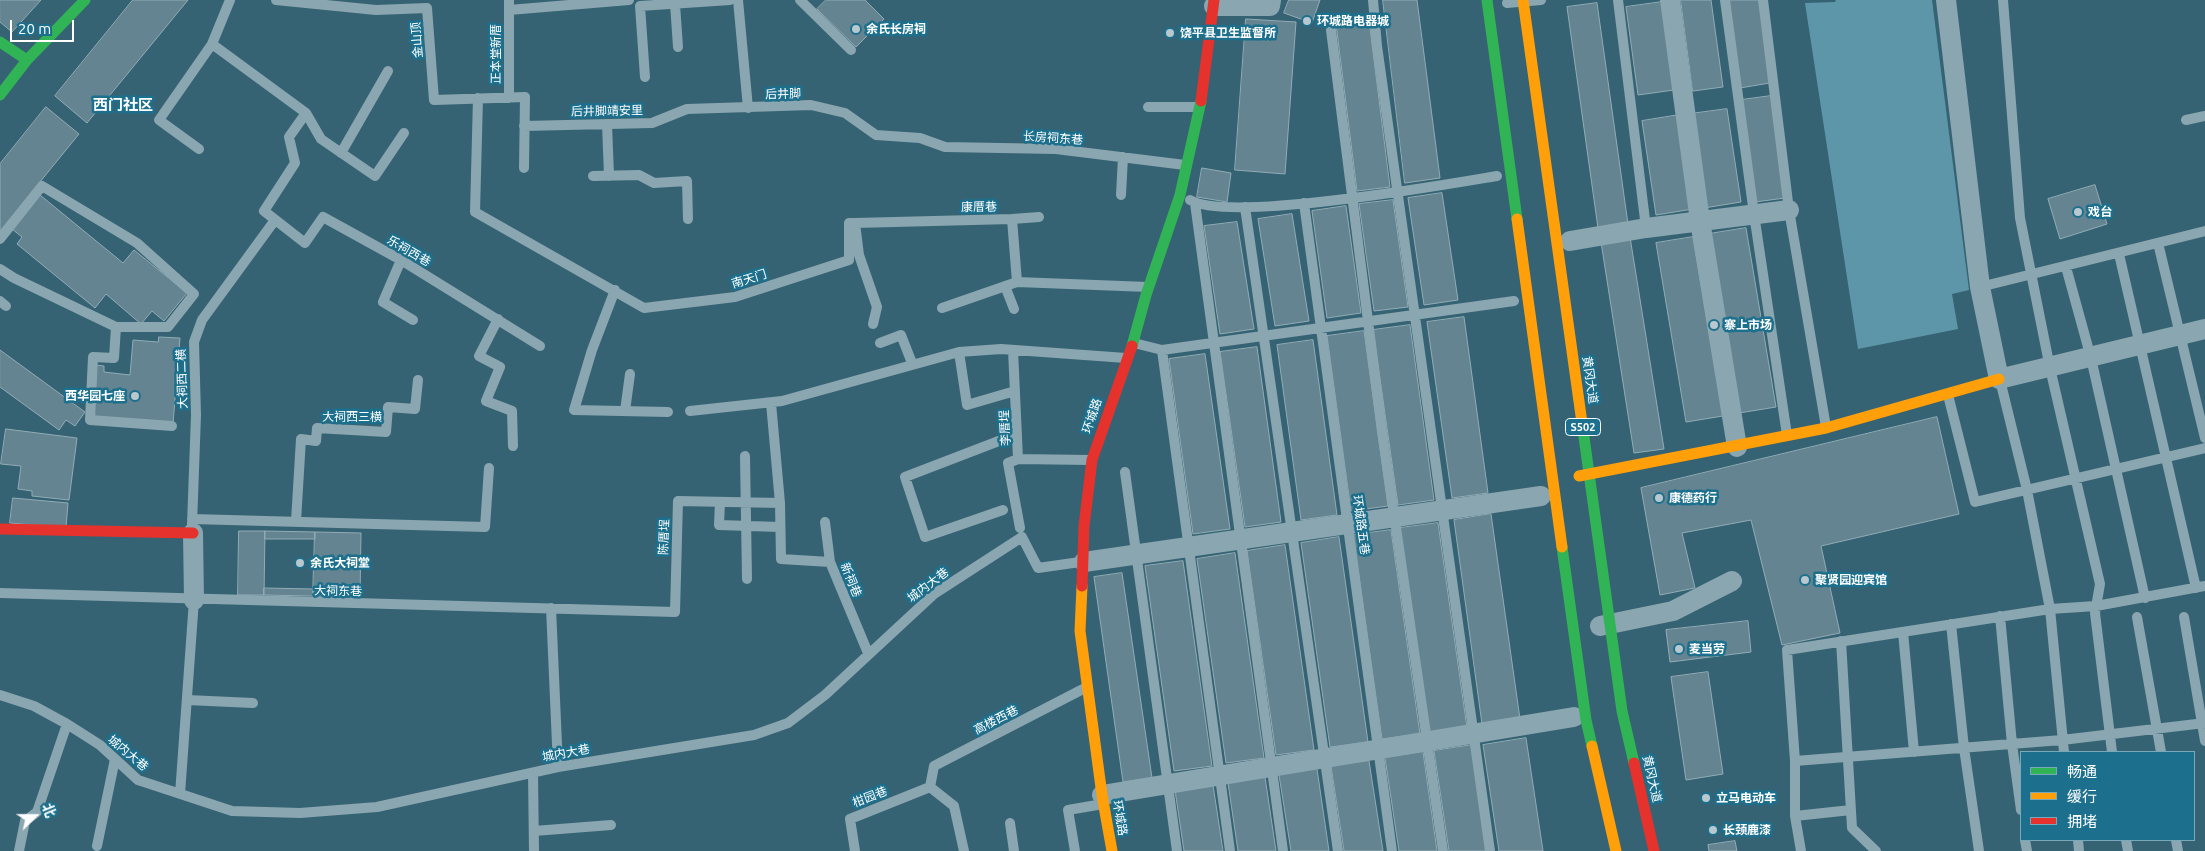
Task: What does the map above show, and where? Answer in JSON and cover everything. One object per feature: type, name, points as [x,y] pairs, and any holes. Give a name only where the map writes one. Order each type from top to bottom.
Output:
[{"type":"main road","points":[[0,95],[27,60],[85,0]]},
{"type":"main road","name":"S502","points":[[1487,0],[1586,720],[1616,851]]},
{"type":"main road","name":"黄冈大道","points":[[1523,0],[1622,711],[1654,851]]},
{"type":"main road","name":"环城路","points":[[1112,851],[1103,800],[1080,631],[1084,526],[1092,460],[1133,343],[1149,287],[1180,194],[1199,108],[1214,3]]},
{"type":"main road","points":[[0,42],[27,60]]},
{"type":"main road","points":[[1579,476],[1737,447],[1826,428],[2000,379]]},
{"type":"main road","points":[[0,529],[192,526]]},
{"type":"street","points":[[1214,3],[1270,6],[1271,0]]},
{"type":"street","points":[[1670,0],[1700,221],[1737,447]]},
{"type":"street","points":[[1946,0],[1980,287],[2000,379],[2205,329]]},
{"type":"street","points":[[1570,241],[1646,228],[1789,210]]},
{"type":"street","points":[[1084,562],[1541,496]]},
{"type":"street","points":[[192,526],[194,600]]},
{"type":"street","points":[[1600,626],[1673,611],[1732,581]]},
{"type":"street","points":[[1103,800],[1574,717]]},
{"type":"lane","points":[[199,150],[159,120],[212,44],[230,0]]},
{"type":"lane","name":"金山顶","points":[[276,0],[376,10],[427,8],[434,100],[525,97],[524,126]]},
{"type":"lane","name":"正本堂新厝","points":[[509,98],[509,5],[630,0]]},
{"type":"lane","points":[[645,78],[640,6],[730,0]]},
{"type":"lane","name":"后井脚","points":[[738,0],[748,108],[811,105],[845,113],[876,135],[920,138]]},
{"type":"lane","points":[[800,0],[851,50]]},
{"type":"lane","points":[[1373,0],[1377,46],[1490,851]]},
{"type":"lane","points":[[1507,4],[1541,0]]},
{"type":"lane","points":[[1618,0],[1646,228]]},
{"type":"lane","points":[[1725,0],[1787,436]]},
{"type":"lane","points":[[1763,0],[1789,210],[1826,428]]},
{"type":"lane","points":[[2003,0],[2020,218],[2050,368],[2100,584],[2095,613],[2112,751]]},
{"type":"lane","points":[[675,4],[678,47]]},
{"type":"lane","points":[[1331,30],[1382,431],[1443,851]]},
{"type":"lane","points":[[212,44],[306,113],[321,139],[375,176],[404,133]]},
{"type":"lane","points":[[341,152],[388,71]]},
{"type":"lane","name":"南天门","points":[[478,98],[475,212],[644,308],[735,297],[849,260],[849,223],[855,223]]},
{"type":"lane","points":[[1148,107],[1199,108]]},
{"type":"lane","name":"后井脚靖安里","points":[[524,126],[652,122],[687,109],[748,108]]},
{"type":"lane","points":[[275,220],[264,211],[295,163],[289,137],[306,113]]},
{"type":"lane","points":[[2186,120],[2205,116]]},
{"type":"lane","points":[[607,124],[609,176]]},
{"type":"lane","points":[[524,126],[524,168]]},
{"type":"lane","name":"长房祠东巷","points":[[920,138],[946,147],[1056,149],[1185,165]]},
{"type":"lane","points":[[1121,195],[1123,157]]},
{"type":"lane","points":[[592,176],[639,175],[654,183],[687,182],[688,219]]},
{"type":"lane","points":[[1180,194],[1195,203],[1229,208],[1304,203],[1497,176]]},
{"type":"lane","points":[[0,239],[42,186],[137,243],[194,294],[168,327],[116,327],[14,278],[0,269]]},
{"type":"lane","points":[[1195,203],[1283,851]]},
{"type":"lane","name":"环城路五巷","points":[[1304,203],[1392,851]]},
{"type":"lane","points":[[1245,207],[1338,851]]},
{"type":"lane","name":"乐祠西巷","points":[[275,220],[305,243],[323,217],[401,260],[540,346]]},
{"type":"lane","points":[[1012,219],[1039,217]]},
{"type":"lane","name":"康厝巷","points":[[855,223],[1012,219],[1017,282]]},
{"type":"lane","name":"大祠西二横","points":[[192,526],[196,415],[194,342],[202,320],[275,220]]},
{"type":"lane","points":[[855,223],[859,255],[877,307],[873,324]]},
{"type":"lane","points":[[1980,287],[2205,232]]},
{"type":"lane","points":[[2158,243],[2205,438]]},
{"type":"lane","points":[[1801,851],[1795,816],[1795,762],[1787,650],[2050,608],[2096,606],[2200,587],[2165,458],[2138,346],[2119,254]]},
{"type":"lane","points":[[401,260],[383,302],[413,320]]},
{"type":"lane","points":[[2066,267],[2090,358],[2145,598]]},
{"type":"lane","points":[[942,308],[1017,282],[1149,287]]},
{"type":"lane","points":[[1005,286],[1014,309]]},
{"type":"lane","points":[[615,290],[592,350],[574,410],[668,412]]},
{"type":"lane","points":[[1133,343],[1162,350],[1514,301]]},
{"type":"lane","points":[[498,320],[479,356],[500,367],[486,401],[512,411],[513,446]]},
{"type":"lane","points":[[116,327],[114,358],[93,357],[90,420],[172,426]]},
{"type":"lane","points":[[880,343],[901,335],[912,363]]},
{"type":"lane","points":[[690,411],[771,403],[862,380],[912,363],[959,352],[1013,350],[1127,358]]},
{"type":"lane","name":"李厝埕","points":[[1013,350],[1018,459],[1008,463],[1020,528]]},
{"type":"lane","points":[[1162,350],[1230,851]]},
{"type":"lane","points":[[959,352],[967,405],[1016,391]]},
{"type":"lane","points":[[625,411],[630,374]]},
{"type":"lane","points":[[2000,379],[2027,490],[2050,608],[2064,751]]},
{"type":"lane","name":"大祠西三横","points":[[296,521],[300,440],[316,441],[317,428],[386,432],[388,407],[415,409],[418,380]]},
{"type":"lane","points":[[1948,394],[1975,502],[2205,448]]},
{"type":"lane","points":[[720,502],[719,525],[779,526],[780,503],[771,403]]},
{"type":"lane","points":[[1002,510],[925,537],[905,477],[1017,434]]},
{"type":"lane","points":[[745,456],[747,579]]},
{"type":"lane","points":[[1018,459],[1092,460]]},
{"type":"lane","points":[[192,526],[296,521],[485,528],[489,468]]},
{"type":"lane","points":[[1125,472],[1177,851]]},
{"type":"lane","name":"陈厝埕","points":[[675,612],[678,501],[780,503]]},
{"type":"lane","points":[[825,522],[830,562]]},
{"type":"lane","name":"新祠巷","points":[[779,526],[781,559],[830,562],[868,653]]},
{"type":"lane","name":"城内大巷","points":[[0,695],[34,706],[67,724],[100,745],[138,780],[232,811],[300,813],[377,807],[558,767],[754,735],[788,723],[825,695],[868,653],[934,594],[1022,537],[1038,568],[1084,562]]},
{"type":"lane","name":"大祠东巷","points":[[0,593],[194,600],[675,612]]},
{"type":"lane","points":[[180,794],[194,600]]},
{"type":"lane","points":[[551,608],[558,767]]},
{"type":"lane","points":[[2000,616],[2012,744],[2020,803]]},
{"type":"lane","points":[[2137,617],[2160,751]]},
{"type":"lane","points":[[2184,617],[2204,724],[2205,741]]},
{"type":"lane","points":[[1951,624],[1964,748],[1979,851]]},
{"type":"lane","points":[[1903,632],[1914,752]]},
{"type":"lane","points":[[1841,641],[1852,828],[1876,851]]},
{"type":"lane","name":"高楼西巷","points":[[930,787],[934,766],[1088,687]]},
{"type":"lane","points":[[187,700],[253,703]]},
{"type":"lane","points":[[19,851],[25,822],[37,812],[67,724]]},
{"type":"lane","points":[[1795,762],[2062,740],[2204,724]]},
{"type":"lane","points":[[96,846],[115,759]]},
{"type":"lane","points":[[533,773],[534,851]]},
{"type":"lane","points":[[930,787],[954,806],[964,851]]},
{"type":"lane","name":"柑园巷","points":[[855,851],[850,819],[930,787]]},
{"type":"lane","points":[[1075,851],[1068,810],[1103,800]]},
{"type":"lane","points":[[1795,816],[1851,810]]},
{"type":"lane","points":[[1010,823],[1014,851]]},
{"type":"lane","points":[[534,831],[611,825]]},
{"type":"water","points":[[1836,0],[1932,0],[1969,290],[1952,294],[1958,329],[1858,349],[1805,3],[1835,2]]},
{"type":"building","points":[[0,0],[41,0],[12,32],[0,22]]},
{"type":"building","points":[[133,0],[188,0],[87,123],[55,96]]},
{"type":"building","name":"余氏长房祠","points":[[826,0],[865,0],[884,19],[856,47],[817,9]]},
{"type":"building","points":[[1289,0],[1320,0],[1312,23],[1284,13]]},
{"type":"building","points":[[1383,0],[1417,0],[1440,178],[1405,183]]},
{"type":"building","points":[[1681,0],[1711,0],[1723,87],[1693,91]]},
{"type":"building","points":[[1728,0],[1759,0],[1770,83],[1740,88]]},
{"type":"building","points":[[1662,2],[1674,90],[1638,95],[1626,7]]},
{"type":"building","points":[[1597,3],[1628,224],[1598,228],[1567,7]]},
{"type":"building","points":[[1246,19],[1296,22],[1285,174],[1235,170]]},
{"type":"building","points":[[1369,20],[1390,187],[1357,191],[1336,24]]},
{"type":"building","points":[[1771,96],[1785,198],[1755,202],[1741,100]]},
{"type":"building","points":[[46,107],[79,134],[0,231],[0,164]]},
{"type":"building","points":[[1727,109],[1741,202],[1704,208],[1690,114]]},
{"type":"building","points":[[1679,115],[1693,209],[1656,215],[1642,121]]},
{"type":"building","points":[[1202,168],[1231,173],[1227,202],[1197,197]]},
{"type":"building","name":"戏台","points":[[2095,185],[2107,224],[2060,239],[2048,199]]},
{"type":"building","points":[[1442,193],[1458,300],[1424,305],[1408,198]]},
{"type":"building","points":[[40,195],[123,263],[134,250],[187,293],[164,321],[152,311],[141,324],[106,294],[95,308],[17,244],[22,237],[12,229]]},
{"type":"building","points":[[1393,200],[1408,307],[1374,311],[1359,204]]},
{"type":"building","points":[[1346,206],[1361,313],[1327,318],[1312,211]]},
{"type":"building","points":[[1292,214],[1309,321],[1275,326],[1258,219]]},
{"type":"building","points":[[1237,222],[1254,329],[1220,334],[1204,226]]},
{"type":"building","points":[[1746,228],[1776,407],[1739,413],[1709,234]]},
{"type":"building","points":[[1630,237],[1664,449],[1634,453],[1601,242]]},
{"type":"building","points":[[1693,237],[1723,416],[1686,422],[1656,243]]},
{"type":"building","points":[[1464,317],[1488,493],[1452,498],[1427,322]]},
{"type":"building","points":[[1410,325],[1434,500],[1398,505],[1373,330]]},
{"type":"building","points":[[1364,331],[1388,506],[1351,511],[1327,336]]},
{"type":"building","name":"西华园七座","points":[[159,337],[180,338],[173,424],[93,418],[96,365],[104,366],[104,372],[130,375],[133,340],[158,342]]},
{"type":"building","points":[[1313,340],[1337,515],[1301,520],[1277,345]]},
{"type":"building","points":[[1257,347],[1281,522],[1245,527],[1220,352]]},
{"type":"building","points":[[0,350],[85,412],[75,426],[66,420],[59,430],[0,387]]},
{"type":"building","points":[[1205,354],[1230,529],[1193,534],[1169,359]]},
{"type":"building","points":[[1937,417],[1959,514],[1821,546],[1840,633],[1782,645],[1751,520],[1682,533],[1695,588],[1660,595],[1641,488]]},
{"type":"building","points":[[6,429],[77,438],[69,500],[32,496],[32,491],[18,489],[21,466],[1,464]]},
{"type":"building","points":[[13,498],[68,503],[66,528],[10,523]]},
{"type":"building","points":[[1491,514],[1520,719],[1482,724],[1454,520]]},
{"type":"building","points":[[1438,523],[1467,728],[1429,733],[1400,528]]},
{"type":"building","points":[[1391,530],[1420,734],[1382,739],[1353,535]]},
{"type":"building","points":[[239,531],[265,531],[264,595],[238,595]]},
{"type":"building","points":[[265,531],[315,532],[315,539],[265,539]]},
{"type":"building","points":[[315,532],[361,533],[360,597],[313,596]]},
{"type":"building","points":[[1339,537],[1368,742],[1330,747],[1301,543]]},
{"type":"building","points":[[1285,545],[1314,750],[1276,755],[1247,551]]},
{"type":"building","points":[[1235,553],[1264,758],[1226,763],[1197,559]]},
{"type":"building","points":[[1183,561],[1212,766],[1174,771],[1145,566]]},
{"type":"building","points":[[1122,573],[1152,778],[1123,782],[1094,577]]},
{"type":"building","points":[[264,588],[314,589],[313,596],[264,595]]},
{"type":"building","points":[[1748,621],[1751,652],[1670,662],[1666,630]]},
{"type":"building","points":[[1708,672],[1723,774],[1686,780],[1671,677]]},
{"type":"building","points":[[1526,738],[1543,851],[1499,851],[1483,745]]},
{"type":"building","points":[[1472,745],[1487,851],[1449,851],[1434,751]]},
{"type":"building","points":[[1423,752],[1437,851],[1399,851],[1385,758]]},
{"type":"building","points":[[1369,761],[1383,851],[1344,851],[1331,766]]},
{"type":"building","points":[[1317,769],[1329,851],[1291,851],[1279,775]]},
{"type":"building","points":[[1265,777],[1276,851],[1238,851],[1228,783]]},
{"type":"building","points":[[1213,785],[1223,851],[1184,851],[1175,790]]},
{"type":"building","points":[[1735,841],[1737,851],[1709,851],[1708,845]]},
{"type":"traffic: fast","points":[[0,95],[27,60],[85,0]]},
{"type":"traffic: fast","points":[[1487,0],[1517,219]]},
{"type":"traffic: fast","points":[[0,42],[27,60]]},
{"type":"traffic: fast","points":[[1132,346],[1146,295],[1180,195],[1201,101]]},
{"type":"traffic: fast","points":[[1583,430],[1622,711],[1634,763]]},
{"type":"traffic: fast","points":[[1562,547],[1586,720],[1592,746]]},
{"type":"traffic: slow","points":[[1523,0],[1583,430]]},
{"type":"traffic: slow","points":[[1517,219],[1562,547]]},
{"type":"traffic: slow","points":[[1579,476],[1826,428],[1999,379]]},
{"type":"traffic: slow","points":[[1082,586],[1080,631],[1102,795],[1112,851]]},
{"type":"traffic: slow","points":[[1592,746],[1616,851]]},
{"type":"traffic: jam","points":[[1201,101],[1214,0]]},
{"type":"traffic: jam","points":[[1082,586],[1084,526],[1092,460],[1132,346]]},
{"type":"traffic: jam","points":[[0,529],[193,533]]},
{"type":"traffic: jam","points":[[1634,763],[1654,851]]},
{"type":"place","name":"环城路电器城","points":[[1307,21]]},
{"type":"place","name":"余氏长房祠","points":[[856,29]]},
{"type":"place","name":"饶平县卫生监督所","points":[[1170,33]]},
{"type":"place","name":"戏台","points":[[2078,212]]},
{"type":"place","name":"寨上市场","points":[[1714,325]]},
{"type":"place","name":"西华园七座","points":[[135,396]]},
{"type":"place","name":"康德药行","points":[[1659,498]]},
{"type":"place","name":"余氏大祠堂","points":[[300,563]]},
{"type":"place","name":"聚贤园迎宾馆","points":[[1805,580]]},
{"type":"place","name":"麦当劳","points":[[1679,649]]},
{"type":"place","name":"立马电动车","points":[[1706,798]]},
{"type":"place","name":"长颈鹿漆","points":[[1713,830]]},
{"type":"district","name":"西门社区","points":[[123,105]]}]
